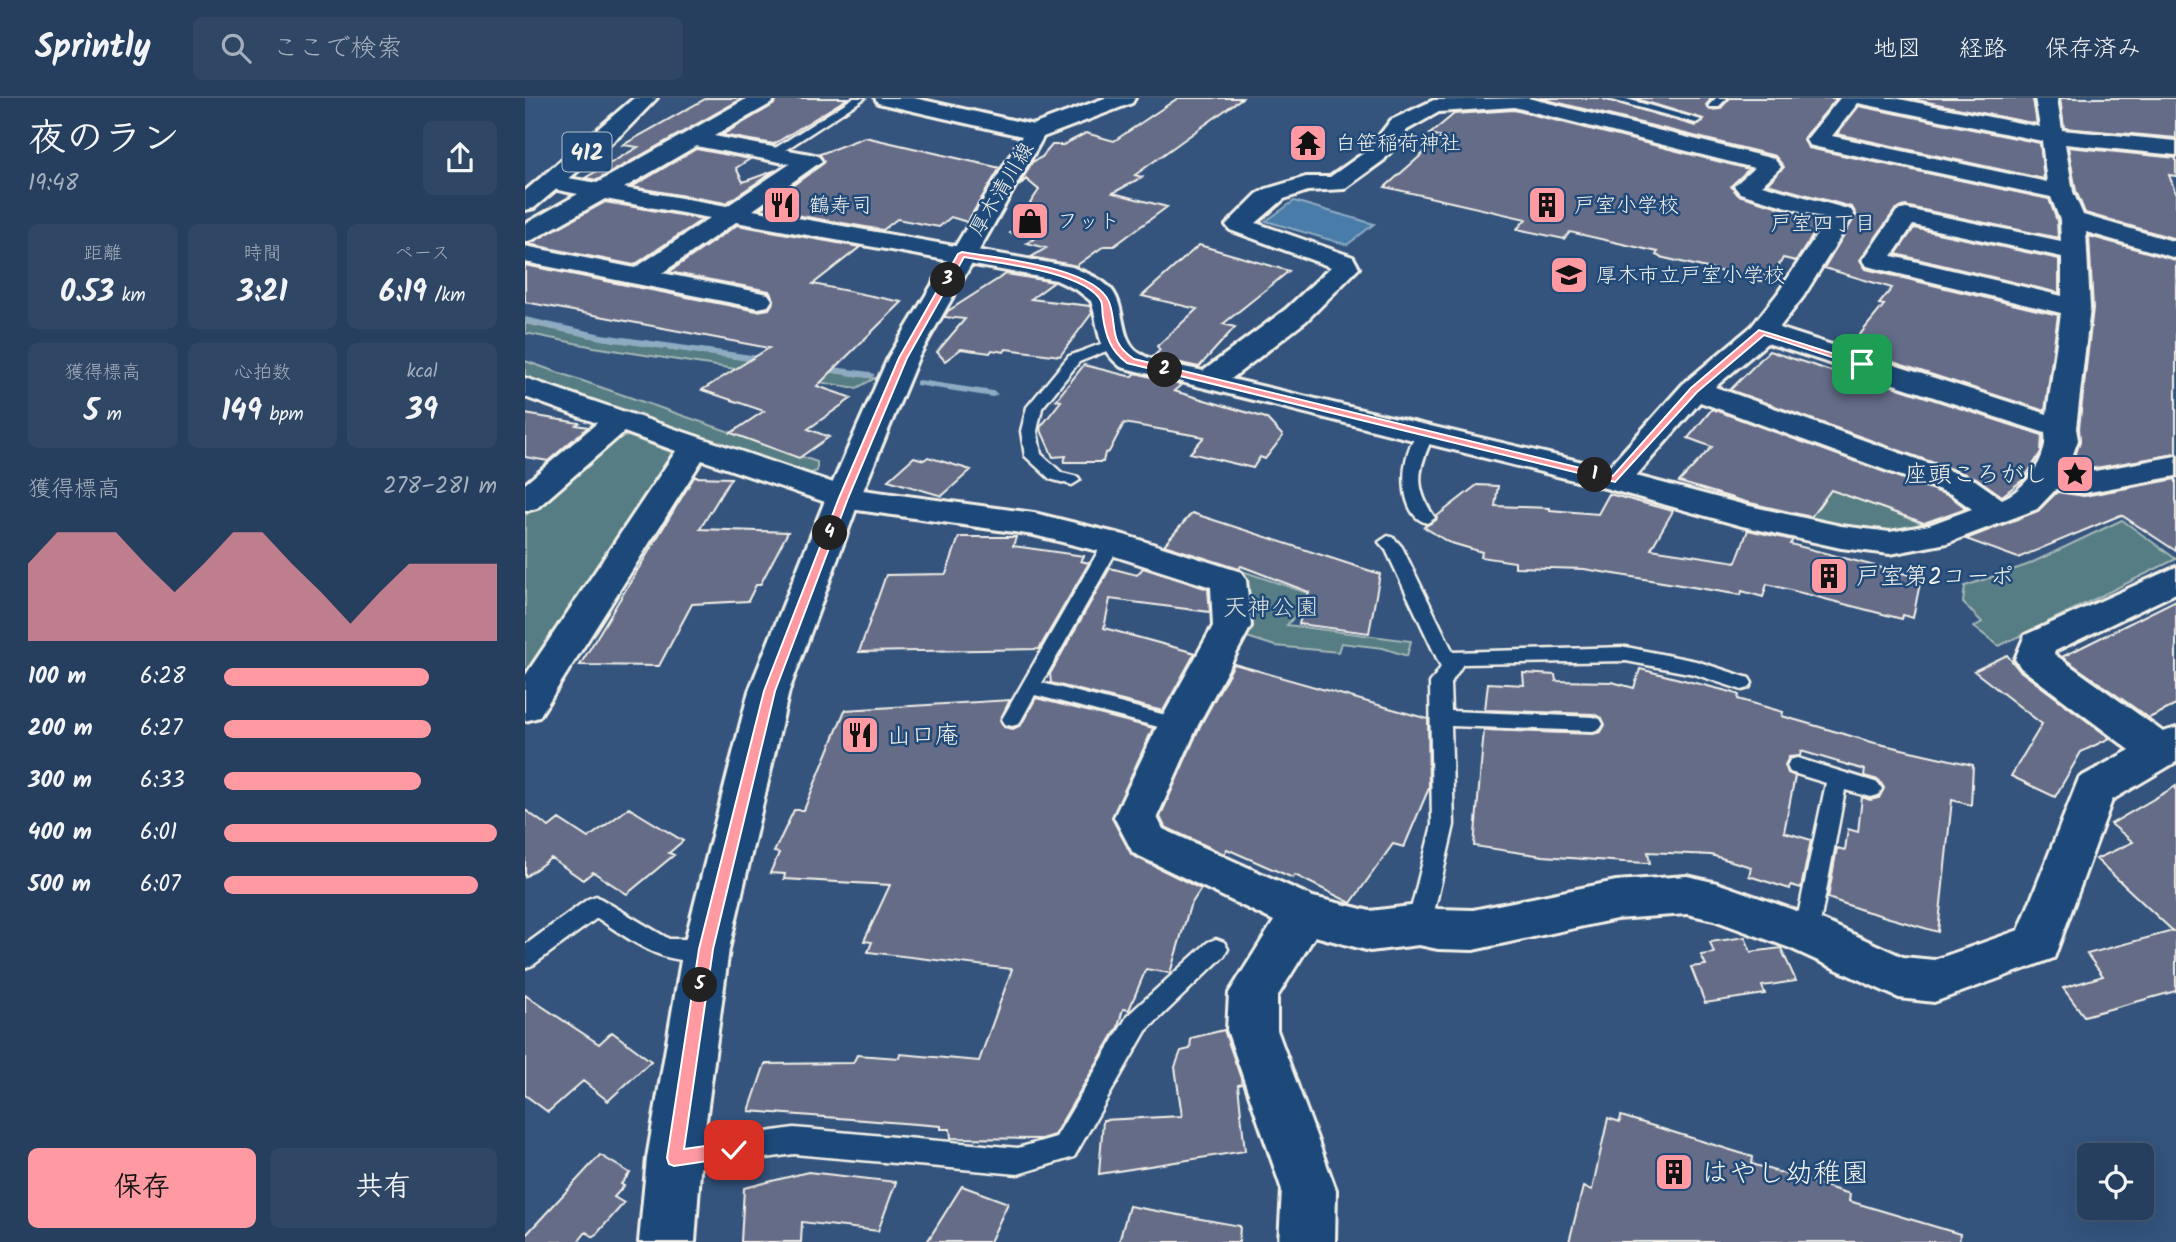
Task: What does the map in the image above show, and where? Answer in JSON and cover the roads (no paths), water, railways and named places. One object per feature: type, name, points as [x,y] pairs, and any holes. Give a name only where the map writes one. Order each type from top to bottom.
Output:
[{"type":"main road","name":"412","points":[[533,178],[615,128],[646,98]]},
{"type":"main road","points":[[525,234],[764,98]]},
{"type":"main road","name":"厚木清川線","points":[[843,498],[903,358],[1035,132],[886,98]]},
{"type":"main road","points":[[1035,132],[1124,98]]},
{"type":"main road","points":[[1559,112],[1582,98]]},
{"type":"main road","points":[[1851,98],[1817,140],[2061,192]]},
{"type":"main road","points":[[1862,98],[2052,136],[2174,137]]},
{"type":"main road","points":[[533,178],[1063,273],[1087,284],[1105,300],[1109,335],[1120,354],[1131,361],[1755,517],[1841,537],[1890,543],[1935,535],[2025,502],[2048,478],[2062,440],[2060,428],[2076,308],[2075,252],[2072,220],[2061,192],[2046,98]]},
{"type":"main road","points":[[1208,382],[1296,315],[1346,268],[1344,263],[1239,225],[1266,199],[1306,184],[1336,184],[1376,155],[1399,125],[1434,106],[1514,101],[1766,164],[1769,167],[1746,186],[1748,188],[1842,215],[1789,297],[1762,332],[1694,390],[1615,480]]},
{"type":"main road","name":"412","points":[[525,203],[533,178],[606,107]]},
{"type":"main road","points":[[640,276],[810,161],[694,139]]},
{"type":"main road","points":[[2075,252],[1906,216],[1876,260],[2076,308]]},
{"type":"main road","points":[[2072,220],[2176,250]]},
{"type":"main road","points":[[525,254],[758,300]]},
{"type":"main road","points":[[1762,332],[2060,428]]},
{"type":"main road","points":[[525,387],[843,498],[1034,524],[1112,543],[1228,580],[1232,626],[1178,725],[1135,817],[1148,841],[1304,914],[1370,931],[1419,925],[1438,929],[1473,930],[1616,900],[1687,895],[1717,902],[1806,934],[1899,977],[1934,981],[2037,944],[2094,790],[2168,747],[2034,659],[2038,644],[2176,579]]},
{"type":"main road","points":[[1694,390],[1963,487],[1998,512]]},
{"type":"main road","points":[[525,501],[618,421]]},
{"type":"main road","points":[[525,707],[694,448]]},
{"type":"main road","points":[[2048,478],[2084,483],[2176,466]]},
{"type":"main road","points":[[667,1242],[674,1158],[706,949],[769,691],[843,498]]},
{"type":"main road","points":[[1304,914],[1253,993],[1252,1030],[1309,1190],[1307,1242]]},
{"type":"lane","points":[[772,153],[860,98]]},
{"type":"lane","points":[[1610,98],[1696,120]]},
{"type":"lane","points":[[1072,480],[1056,475],[1034,456],[1029,431],[1035,407],[1074,359],[1114,343]]},
{"type":"lane","points":[[1426,434],[1409,481],[1414,500],[1427,518]]},
{"type":"lane","points":[[1388,542],[1393,547],[1450,666]]},
{"type":"lane","points":[[1012,719],[1112,543]]},
{"type":"lane","points":[[1419,925],[1443,825],[1440,683],[1458,657],[1626,654],[1696,668],[1742,684]]},
{"type":"lane","points":[[1031,687],[1178,725]]},
{"type":"lane","points":[[1440,718],[1593,724]]},
{"type":"lane","points":[[1797,766],[1871,789]]},
{"type":"lane","points":[[1806,934],[1837,779]]},
{"type":"lane","points":[[525,958],[596,906],[666,949],[706,949]]},
{"type":"lane","points":[[674,1158],[794,1141],[1019,1161],[1065,1149],[1137,1023],[1216,949]]},
{"type":"water","points":[[1294,201],[1374,224],[1347,245],[1266,221]]},
{"type":"waterway","points":[[525,320],[602,337],[766,360]]},
{"type":"waterway","points":[[819,368],[870,375]]},
{"type":"waterway","points":[[919,383],[993,394]]},
{"type":"place","name":"白笹稲荷神社","points":[[1308,143]]},
{"type":"place","name":"鶴寿司","points":[[782,205]]},
{"type":"place","name":"戸室小学校","points":[[1547,205]]},
{"type":"place","name":"フット","points":[[1030,221]]},
{"type":"place","name":"厚木市立戸室小学校","points":[[1569,275]]},
{"type":"place","name":"座頭ころがし","points":[[2075,474]]},
{"type":"place","name":"戸室第2コーポ","points":[[1829,576]]},
{"type":"place","name":"山口庵","points":[[860,735]]},
{"type":"place","name":"はやし幼稚園","points":[[1674,1172]]},
{"type":"district","name":"戸室四丁目","points":[[1823,223]]},
{"type":"park label","name":"天神公園","points":[[1271,607]]}]
